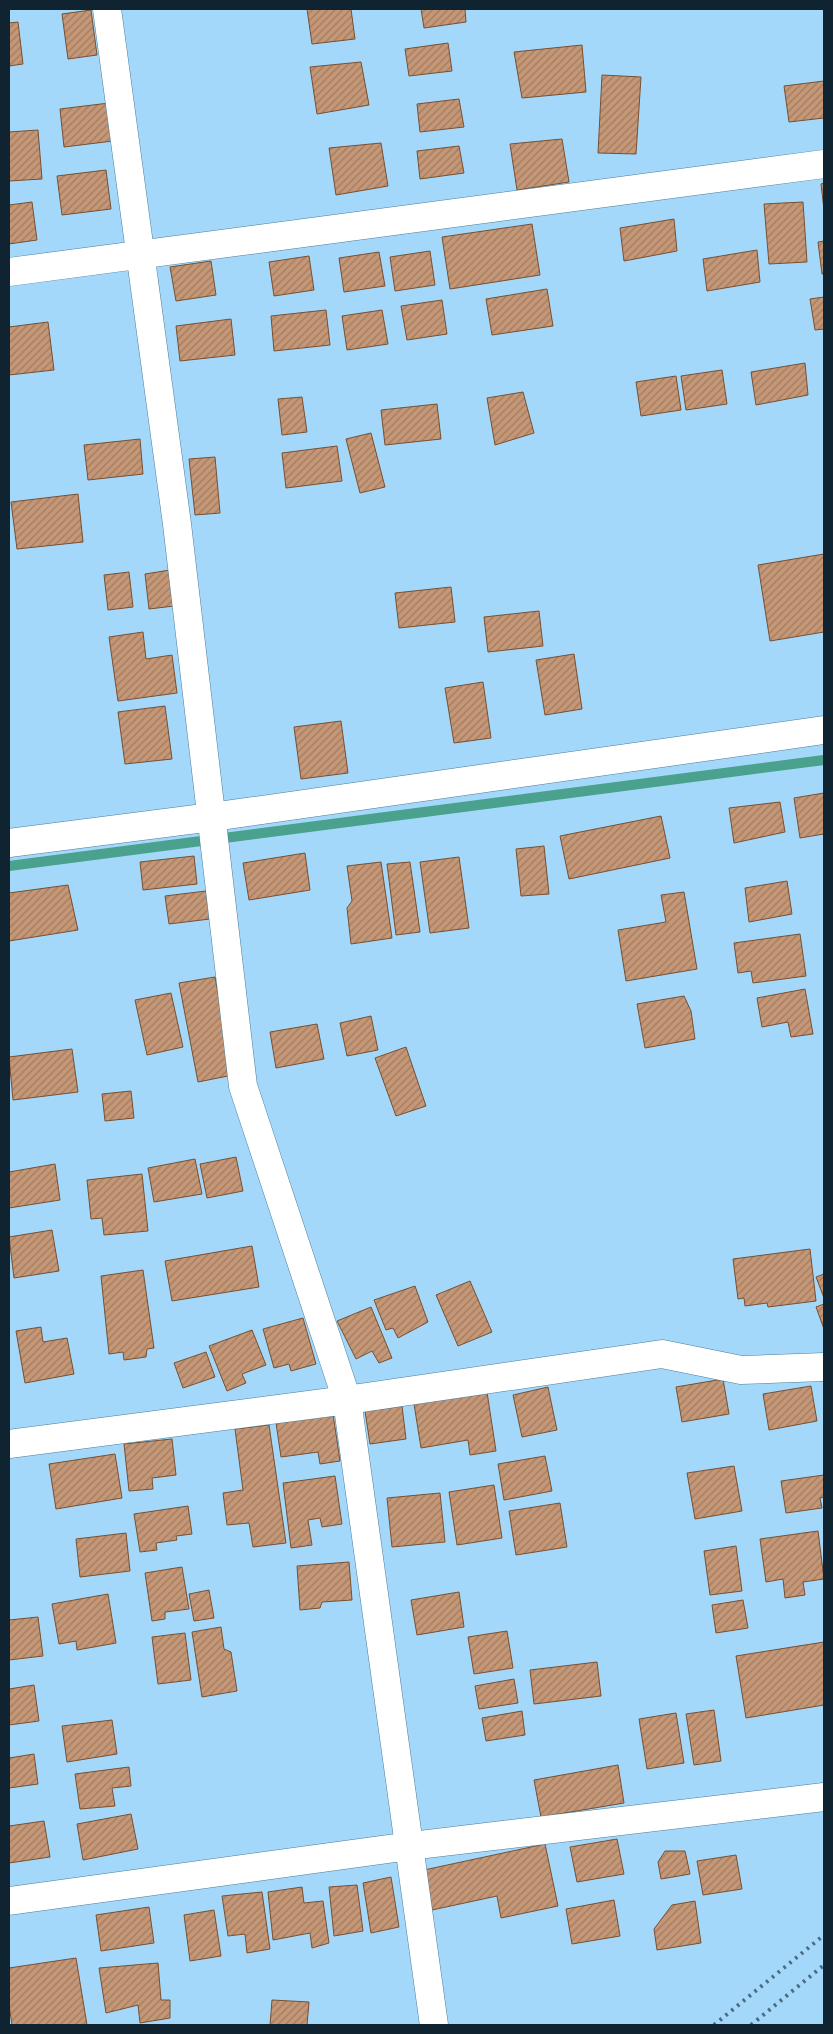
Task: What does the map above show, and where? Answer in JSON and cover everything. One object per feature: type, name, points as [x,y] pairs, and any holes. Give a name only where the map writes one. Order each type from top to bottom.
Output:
[{"type":"street","points":[[107,9],[177,524],[244,1086],[346,1400],[434,2025]]},
{"type":"street","points":[[9,272],[824,164]]},
{"type":"street","points":[[9,843],[212,817],[824,730]]},
{"type":"street","points":[[9,1444],[346,1400],[662,1354],[741,1370],[824,1367]]},
{"type":"street","points":[[9,1901],[410,1846],[824,1798]]},
{"type":"building","points":[[307,9],[351,9],[355,39],[312,44]]},
{"type":"building","points":[[421,9],[465,9],[466,22],[424,28]]},
{"type":"building","points":[[91,10],[97,55],[68,59],[62,14]]},
{"type":"building","points":[[18,22],[23,64],[9,66],[9,23]]},
{"type":"building","points":[[448,43],[452,71],[409,76],[405,49]]},
{"type":"building","points":[[582,45],[586,92],[522,98],[514,52]]},
{"type":"building","points":[[361,62],[369,105],[317,114],[310,67]]},
{"type":"building","points":[[602,75],[641,77],[636,154],[598,153]]},
{"type":"building","points":[[824,81],[824,118],[789,122],[784,86]]},
{"type":"building","points":[[459,99],[464,127],[420,132],[417,104]]},
{"type":"building","points":[[109,103],[113,141],[64,147],[60,109]]},
{"type":"building","points":[[38,130],[42,179],[9,181],[9,132]]},
{"type":"building","points":[[562,139],[569,182],[517,190],[510,144]]},
{"type":"building","points":[[381,143],[388,186],[336,195],[329,148]]},
{"type":"building","points":[[459,146],[464,173],[420,179],[417,151]]},
{"type":"building","points":[[106,170],[111,209],[62,215],[57,176]]},
{"type":"building","points":[[824,183],[824,210],[821,184]]},
{"type":"building","points":[[32,202],[37,240],[9,244],[9,205]]},
{"type":"building","points":[[803,202],[807,262],[769,264],[764,204]]},
{"type":"building","points":[[674,219],[677,251],[624,261],[620,228]]},
{"type":"building","points":[[532,224],[540,275],[450,289],[442,237]]},
{"type":"building","points":[[824,241],[824,274],[822,274],[818,242]]},
{"type":"building","points":[[757,250],[760,282],[707,291],[703,259]]},
{"type":"building","points":[[430,251],[435,285],[395,291],[390,257]]},
{"type":"building","points":[[379,252],[385,286],[344,292],[339,258]]},
{"type":"building","points":[[309,256],[314,290],[274,296],[269,262]]},
{"type":"building","points":[[211,261],[216,295],[176,301],[170,267]]},
{"type":"building","points":[[547,289],[553,326],[492,335],[486,299]]},
{"type":"building","points":[[824,297],[824,329],[815,330],[810,299]]},
{"type":"building","points":[[442,300],[447,334],[407,340],[401,306]]},
{"type":"building","points":[[326,310],[330,345],[274,351],[271,316]]},
{"type":"building","points":[[382,310],[388,344],[347,350],[342,316]]},
{"type":"building","points":[[231,319],[235,355],[180,361],[176,326]]},
{"type":"building","points":[[48,322],[54,370],[9,375],[9,327]]},
{"type":"building","points":[[805,363],[808,395],[756,405],[751,372]]},
{"type":"building","points":[[722,370],[727,404],[686,410],[681,376]]},
{"type":"building","points":[[676,376],[681,410],[641,416],[636,382]]},
{"type":"building","points":[[523,392],[534,433],[495,445],[487,398]]},
{"type":"building","points":[[302,397],[307,432],[282,435],[278,399]]},
{"type":"building","points":[[437,404],[441,439],[385,445],[381,410]]},
{"type":"building","points":[[371,433],[385,487],[360,493],[346,439]]},
{"type":"building","points":[[140,439],[143,474],[88,480],[84,445]]},
{"type":"building","points":[[337,446],[342,481],[286,488],[282,453]]},
{"type":"building","points":[[215,457],[220,513],[195,515],[189,459]]},
{"type":"building","points":[[78,494],[83,542],[17,549],[11,502]]},
{"type":"building","points":[[824,554],[824,632],[770,641],[758,565]]},
{"type":"building","points":[[170,570],[174,606],[149,609],[145,574]]},
{"type":"building","points":[[129,572],[133,607],[108,610],[104,575]]},
{"type":"building","points":[[451,587],[455,622],[399,628],[395,593]]},
{"type":"building","points":[[539,611],[543,646],[488,652],[484,617]]},
{"type":"building","points":[[143,632],[146,659],[172,655],[177,693],[118,701],[109,637]]},
{"type":"building","points":[[574,654],[582,709],[545,715],[536,660]]},
{"type":"building","points":[[483,682],[491,738],[454,743],[445,688]]},
{"type":"building","points":[[165,706],[172,759],[125,764],[118,712]]},
{"type":"building","points":[[341,721],[348,773],[301,779],[294,727]]},
{"type":"building","points":[[824,793],[824,834],[800,838],[794,798]]},
{"type":"building","points":[[780,802],[785,832],[734,843],[729,808]]},
{"type":"building","points":[[661,816],[670,858],[569,879],[560,836]]},
{"type":"building","points":[[544,846],[549,894],[521,896],[516,849]]},
{"type":"building","points":[[305,853],[310,890],[249,900],[243,863]]},
{"type":"building","points":[[194,856],[197,884],[143,890],[140,862]]},
{"type":"building","points":[[459,857],[469,928],[430,933],[420,862]]},
{"type":"building","points":[[381,862],[392,938],[351,944],[347,908],[352,901],[347,866]]},
{"type":"building","points":[[410,862],[420,932],[396,935],[387,864]]},
{"type":"building","points":[[787,881],[792,914],[749,922],[745,888]]},
{"type":"building","points":[[68,885],[78,930],[9,941],[9,893]]},
{"type":"building","points":[[206,891],[210,919],[169,924],[165,896]]},
{"type":"building","points":[[684,892],[697,969],[626,981],[618,930],[666,922],[661,895]]},
{"type":"building","points":[[800,934],[806,976],[753,983],[751,971],[738,973],[734,943]]},
{"type":"building","points":[[215,977],[233,1075],[198,1082],[179,983]]},
{"type":"building","points":[[805,989],[813,1034],[791,1037],[788,1022],[762,1027],[757,998]]},
{"type":"building","points":[[171,993],[183,1047],[147,1055],[135,1000]]},
{"type":"building","points":[[684,996],[691,1011],[695,1039],[645,1048],[637,1004]]},
{"type":"building","points":[[371,1016],[378,1050],[347,1056],[340,1023]]},
{"type":"building","points":[[317,1024],[324,1059],[276,1068],[270,1032]]},
{"type":"building","points":[[406,1047],[426,1106],[396,1116],[375,1058]]},
{"type":"building","points":[[72,1049],[78,1092],[13,1100],[9,1057]]},
{"type":"building","points":[[131,1091],[134,1118],[105,1121],[102,1094]]},
{"type":"building","points":[[236,1157],[243,1191],[207,1198],[200,1164]]},
{"type":"building","points":[[195,1159],[202,1194],[154,1202],[148,1168]]},
{"type":"building","points":[[55,1164],[60,1200],[9,1208],[9,1172]]},
{"type":"building","points":[[142,1174],[148,1231],[104,1235],[102,1218],[91,1219],[87,1180]]},
{"type":"building","points":[[52,1230],[59,1271],[14,1278],[9,1237]]},
{"type":"building","points":[[252,1246],[259,1287],[172,1301],[165,1261]]},
{"type":"building","points":[[810,1249],[816,1301],[768,1307],[767,1303],[745,1306],[744,1298],[738,1299],[733,1259]]},
{"type":"building","points":[[143,1270],[154,1348],[147,1349],[146,1357],[124,1360],[123,1352],[109,1354],[101,1276]]},
{"type":"building","points":[[824,1274],[824,1298],[816,1277]]},
{"type":"building","points":[[470,1281],[492,1332],[458,1346],[436,1295]]},
{"type":"building","points":[[415,1286],[428,1322],[398,1338],[393,1328],[386,1330],[374,1300]]},
{"type":"building","points":[[824,1304],[824,1329],[816,1307]]},
{"type":"building","points":[[371,1307],[392,1358],[379,1363],[372,1351],[356,1359],[337,1321]]},
{"type":"building","points":[[303,1318],[316,1364],[291,1371],[289,1364],[274,1368],[263,1329]]},
{"type":"building","points":[[41,1327],[43,1342],[67,1338],[74,1374],[25,1383],[16,1331]]},
{"type":"building","points":[[252,1330],[266,1365],[242,1374],[246,1383],[227,1391],[209,1346]]},
{"type":"building","points":[[206,1352],[215,1377],[183,1388],[174,1363]]},
{"type":"building","points":[[723,1379],[729,1414],[682,1422],[676,1387]]},
{"type":"building","points":[[811,1386],[817,1421],[769,1430],[763,1394]]},
{"type":"building","points":[[548,1387],[557,1430],[522,1437],[513,1395]]},
{"type":"building","points":[[487,1392],[496,1451],[470,1455],[468,1440],[421,1448],[414,1404]]},
{"type":"building","points":[[402,1406],[406,1439],[370,1444],[365,1411]]},
{"type":"building","points":[[333,1414],[340,1461],[320,1464],[318,1452],[281,1457],[276,1423]]},
{"type":"building","points":[[269,1425],[286,1543],[253,1547],[249,1523],[227,1525],[223,1493],[243,1490],[235,1429]]},
{"type":"building","points":[[172,1439],[176,1475],[152,1478],[153,1489],[129,1491],[124,1444]]},
{"type":"building","points":[[115,1454],[122,1498],[56,1509],[49,1464]]},
{"type":"building","points":[[545,1456],[552,1491],[504,1500],[498,1464]]},
{"type":"building","points":[[734,1466],[742,1511],[695,1519],[687,1473]]},
{"type":"building","points":[[824,1475],[824,1497],[820,1498],[822,1508],[786,1513],[781,1481]]},
{"type":"building","points":[[335,1476],[342,1524],[322,1527],[320,1518],[308,1520],[312,1545],[291,1548],[283,1483]]},
{"type":"building","points":[[494,1485],[502,1538],[457,1545],[449,1492]]},
{"type":"building","points":[[440,1493],[445,1542],[392,1547],[387,1498]]},
{"type":"building","points":[[560,1503],[567,1547],[516,1555],[509,1511]]},
{"type":"building","points":[[188,1506],[192,1534],[176,1536],[177,1540],[156,1543],[157,1550],[140,1552],[134,1514]]},
{"type":"building","points":[[818,1531],[824,1579],[803,1582],[805,1595],[785,1598],[783,1579],[766,1582],[760,1539]]},
{"type":"building","points":[[126,1533],[130,1571],[80,1577],[76,1539]]},
{"type":"building","points":[[736,1546],[742,1591],[710,1595],[704,1551]]},
{"type":"building","points":[[349,1562],[352,1600],[322,1602],[320,1608],[300,1610],[297,1566]]},
{"type":"building","points":[[182,1567],[189,1609],[165,1612],[165,1619],[152,1621],[145,1573]]},
{"type":"building","points":[[209,1590],[214,1618],[194,1621],[189,1594]]},
{"type":"building","points":[[459,1592],[464,1627],[417,1635],[411,1600]]},
{"type":"building","points":[[108,1594],[116,1643],[77,1650],[76,1641],[59,1644],[52,1604]]},
{"type":"building","points":[[743,1600],[748,1628],[716,1633],[712,1605]]},
{"type":"building","points":[[38,1617],[43,1656],[9,1660],[9,1620]]},
{"type":"building","points":[[221,1627],[224,1649],[231,1652],[237,1691],[202,1697],[192,1632]]},
{"type":"building","points":[[507,1631],[513,1668],[474,1674],[468,1637]]},
{"type":"building","points":[[185,1633],[191,1680],[158,1684],[152,1637]]},
{"type":"building","points":[[824,1642],[824,1705],[746,1718],[736,1656]]},
{"type":"building","points":[[597,1662],[601,1696],[534,1704],[530,1670]]},
{"type":"building","points":[[514,1679],[518,1703],[479,1709],[475,1686]]},
{"type":"building","points":[[34,1685],[39,1721],[9,1725],[9,1689]]},
{"type":"building","points":[[714,1710],[721,1761],[694,1765],[686,1714]]},
{"type":"building","points":[[522,1711],[525,1735],[486,1741],[482,1718]]},
{"type":"building","points":[[676,1713],[684,1763],[647,1769],[639,1719]]},
{"type":"building","points":[[112,1720],[117,1754],[67,1762],[62,1726]]},
{"type":"building","points":[[34,1754],[38,1784],[9,1788],[9,1758]]},
{"type":"building","points":[[618,1765],[624,1803],[541,1817],[534,1780]]},
{"type":"building","points":[[129,1767],[131,1786],[112,1788],[115,1806],[80,1809],[75,1774]]},
{"type":"building","points":[[131,1814],[138,1849],[83,1860],[77,1824]]},
{"type":"building","points":[[44,1821],[50,1857],[9,1863],[9,1826]]},
{"type":"building","points":[[617,1839],[624,1874],[577,1882],[570,1847]]},
{"type":"building","points":[[545,1844],[558,1906],[501,1918],[497,1896],[432,1910],[424,1870]]},
{"type":"building","points":[[665,1851],[685,1851],[690,1874],[661,1879],[658,1862]]},
{"type":"building","points":[[736,1855],[742,1889],[703,1895],[697,1861]]},
{"type":"building","points":[[391,1877],[399,1927],[371,1933],[363,1883]]},
{"type":"building","points":[[357,1885],[363,1931],[334,1936],[329,1887]]},
{"type":"building","points":[[302,1887],[304,1903],[323,1901],[329,1943],[312,1948],[310,1933],[273,1940],[268,1892]]},
{"type":"building","points":[[262,1892],[270,1949],[247,1953],[245,1934],[228,1936],[222,1896]]},
{"type":"building","points":[[614,1900],[620,1936],[572,1944],[566,1909]]},
{"type":"building","points":[[695,1901],[701,1943],[657,1950],[654,1929],[672,1905]]},
{"type":"building","points":[[149,1907],[154,1943],[101,1951],[96,1915]]},
{"type":"building","points":[[214,1910],[221,1956],[190,1961],[184,1915]]},
{"type":"building","points":[[76,1958],[87,2025],[12,2025],[9,2005],[9,1968]]},
{"type":"building","points":[[158,1963],[161,2000],[170,2000],[170,2018],[140,2023],[138,2005],[106,2013],[99,1968]]},
{"type":"building","points":[[272,2000],[309,2002],[307,2025],[270,2025]]},
{"type":"waterway","points":[[9,866],[824,760]]},
{"type":"railway","points":[[714,2025],[824,1935]]},
{"type":"railway","points":[[751,2025],[824,1965]]}]
